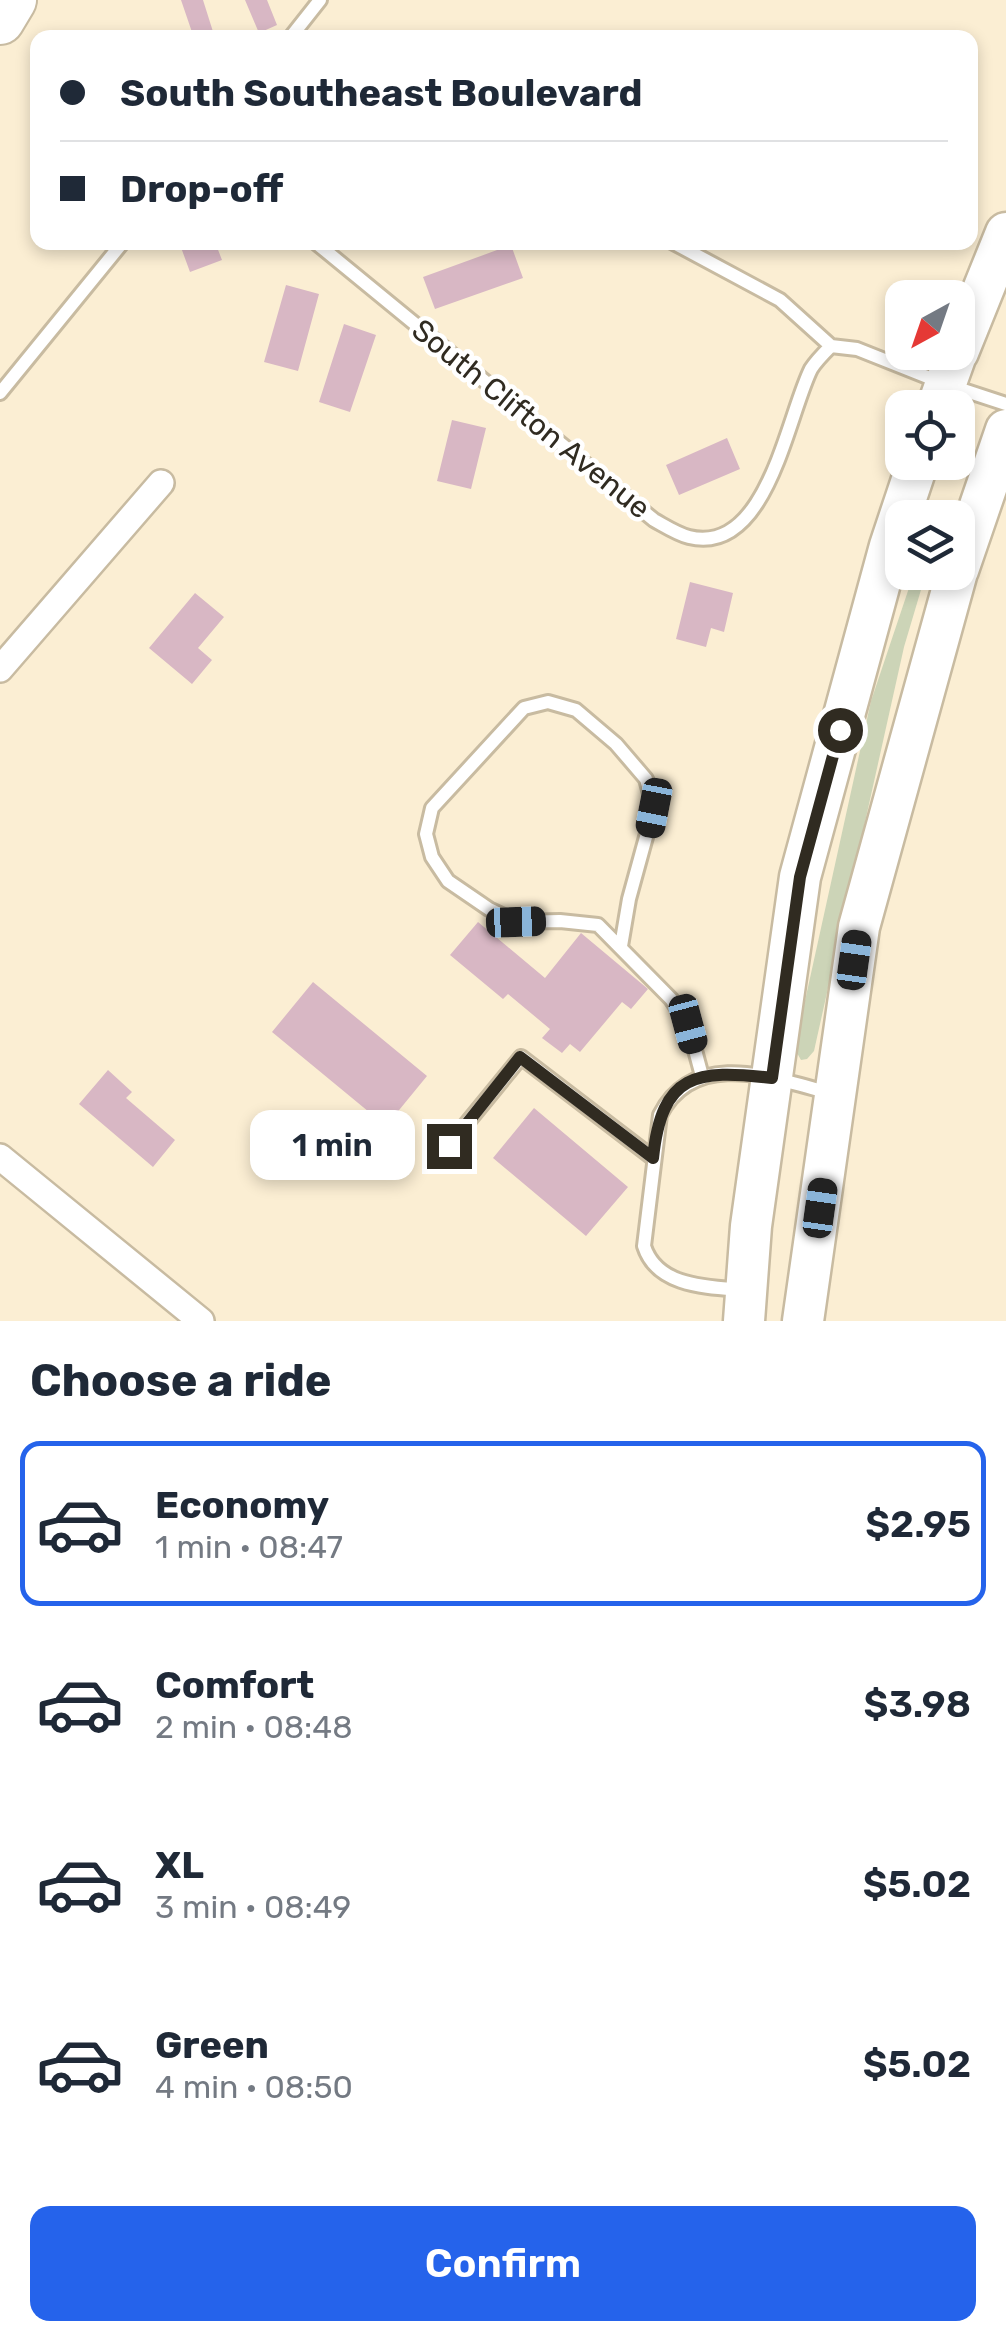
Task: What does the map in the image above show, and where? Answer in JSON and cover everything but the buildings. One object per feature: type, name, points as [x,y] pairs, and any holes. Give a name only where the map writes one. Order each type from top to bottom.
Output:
[{"type":"highway","points":[[0,20],[12,0]]},
{"type":"main road","points":[[949,374],[1006,234]]},
{"type":"main road","points":[[975,519],[1006,430]]},
{"type":"main road","points":[[745,1306],[751,1226],[800,877],[890,546],[912,480]]},
{"type":"main road","points":[[804,1321],[859,927],[952,590]]},
{"type":"street","points":[[0,669],[161,483]]},
{"type":"street","points":[[0,1157],[200,1321]]},
{"type":"lane","points":[[296,30],[320,0]]},
{"type":"lane","points":[[0,393],[116,250]]},
{"type":"lane","name":"South Clifton Avenue","points":[[325,250],[654,520],[691,538],[720,535],[742,522],[766,491],[812,366],[831,346]]},
{"type":"lane","points":[[687,250],[780,300],[831,346],[857,348],[949,374],[1006,404]]},
{"type":"lane","points":[[621,946],[629,899],[654,808],[646,779],[616,744],[576,710],[548,702],[524,708],[432,808],[426,834],[432,858],[448,880],[516,922],[598,925],[671,998],[688,1024],[702,1076]]},
{"type":"lane","points":[[449,1146],[520,1057],[653,1158]]},
{"type":"lane","points":[[745,1306],[668,1276],[648,1260],[644,1246],[660,1115],[667,1101],[685,1083],[727,1072],[772,1078],[836,1094]]},
{"type":"green space","points":[[908,590],[921,590],[904,647],[814,1051],[801,1060],[797,1053],[799,1028],[871,701]]},
{"type":"route","points":[[449,1146],[520,1057],[653,1158],[660,1115],[667,1101],[685,1083],[727,1072],[772,1078],[800,877],[840,730]]}]
